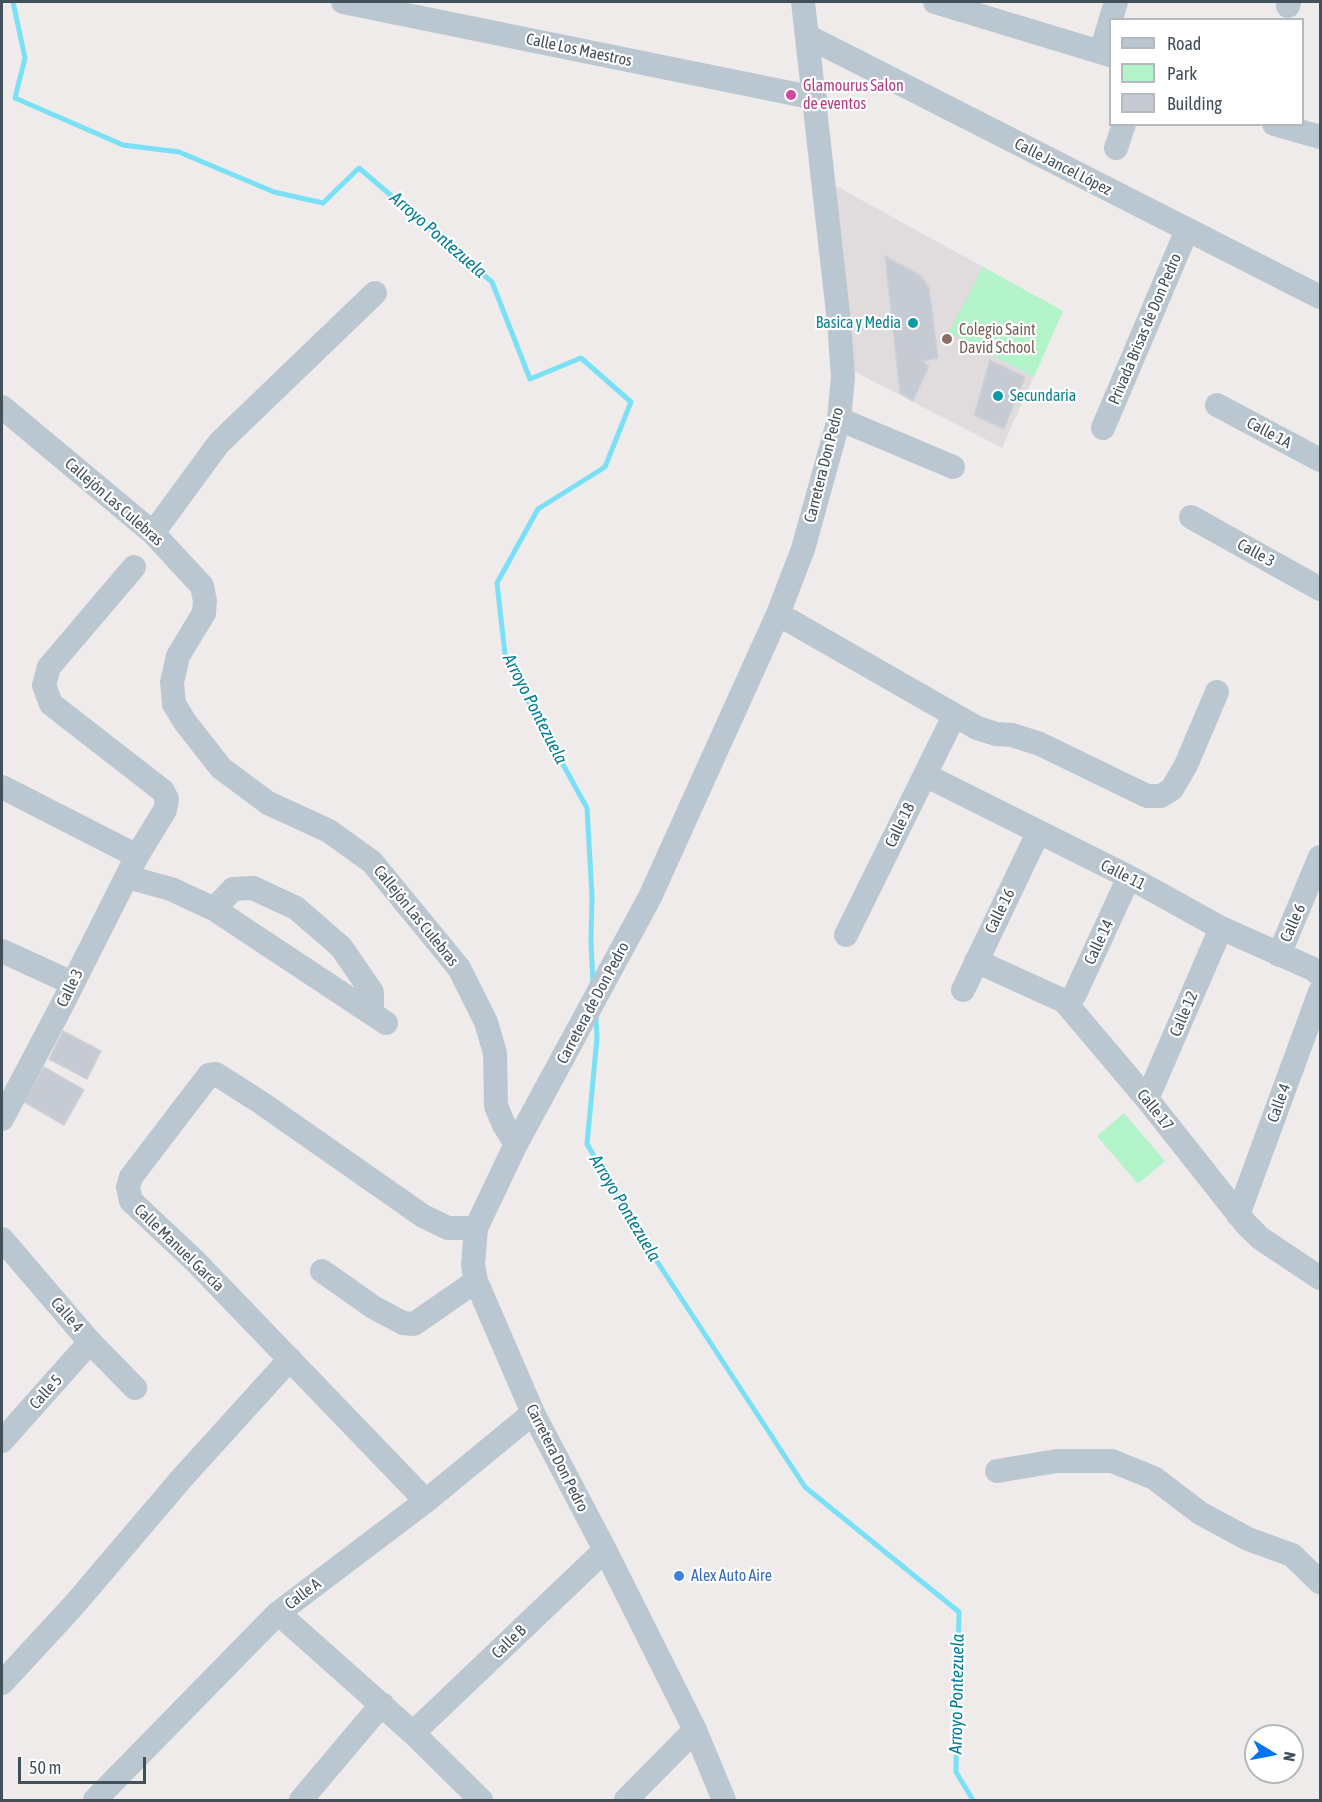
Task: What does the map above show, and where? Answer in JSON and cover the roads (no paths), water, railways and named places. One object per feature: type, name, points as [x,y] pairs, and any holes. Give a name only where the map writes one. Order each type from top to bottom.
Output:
[{"type":"street","name":"Calle Los Maestros","points":[[343,2],[814,98]]},
{"type":"street","name":"Carretera Don Pedro","points":[[650,897],[778,614],[803,549],[839,419],[843,377],[839,322],[803,2]]},
{"type":"street","points":[[935,2],[1106,54],[1109,38]]},
{"type":"street","points":[[1113,18],[1116,2]]},
{"type":"street","name":"Calle Jancel López","points":[[807,36],[1320,297]]},
{"type":"street","points":[[1116,148],[1123,126]]},
{"type":"street","points":[[1281,126],[1320,137]]},
{"type":"street","name":"Privada Brisas de Don Pedro","points":[[1103,428],[1187,230]]},
{"type":"street","points":[[153,533],[219,443],[375,293]]},
{"type":"street","name":"Calle 1A","points":[[1217,405],[1320,460]]},
{"type":"street","name":"Callejón Las Culebras","points":[[2,407],[153,533],[202,586],[205,601],[204,613],[178,656],[172,682],[174,704],[179,713],[221,768],[268,803],[329,831],[372,862],[459,968],[486,1022],[495,1053],[496,1106],[516,1144]]},
{"type":"street","points":[[839,419],[953,467]]},
{"type":"street","name":"Calle 3","points":[[1191,517],[1320,589]]},
{"type":"street","name":"Calle 3","points":[[2,1119],[132,866],[165,810],[167,799],[163,791],[51,704],[44,685],[49,667],[134,567]]},
{"type":"street","points":[[778,614],[954,716],[987,731],[1012,735],[1040,744],[1141,795],[1161,796],[1173,789],[1217,692]]},
{"type":"street","name":"Calle 18","points":[[846,934],[954,716]]},
{"type":"street","name":"Calle 11","points":[[925,775],[1129,878],[1221,928],[1313,969],[1320,975]]},
{"type":"street","points":[[2,787],[171,889],[214,909],[379,1018],[372,992],[341,947],[296,908],[253,888],[233,889],[214,909]]},
{"type":"street","name":"Calle 16","points":[[963,990],[1038,833]]},
{"type":"street","name":"Calle 6","points":[[1279,955],[1312,903],[1320,857]]},
{"type":"street","name":"Calle 14","points":[[1064,1001],[1076,994],[1129,878]]},
{"type":"street","name":"Carretera de Don Pedro","points":[[536,1110],[650,897]]},
{"type":"street","name":"Calle 12","points":[[1147,1099],[1221,928]]},
{"type":"street","points":[[2,951],[72,983]]},
{"type":"street","name":"Calle 17","points":[[976,961],[1064,1001],[1147,1099],[1238,1215],[1260,1238],[1320,1278]]},
{"type":"street","name":"Calle 4","points":[[1238,1215],[1316,1017],[1320,992]]},
{"type":"street","name":"Calle Manuel García","points":[[426,1501],[195,1261],[131,1201],[128,1187],[131,1177],[209,1075],[216,1074],[260,1102],[423,1216],[448,1228],[476,1228]]},
{"type":"street","name":"Carretera Don Pedro","points":[[536,1110],[516,1144],[476,1228],[473,1265],[476,1281],[533,1413],[695,1730],[724,1800]]},
{"type":"street","name":"Calle 4","points":[[2,1239],[90,1342],[135,1388]]},
{"type":"street","points":[[322,1271],[373,1307],[403,1323],[414,1324],[476,1281]]},
{"type":"street","name":"Calle 5","points":[[2,1441],[90,1342]]},
{"type":"street","points":[[2,1683],[74,1605],[182,1478],[290,1359]]},
{"type":"street","name":"Calle A","points":[[95,1800],[278,1613],[426,1501],[533,1413]]},
{"type":"street","points":[[997,1471],[1057,1461],[1112,1461],[1154,1478],[1200,1513],[1248,1539],[1292,1555],[1320,1582]]},
{"type":"street","name":"Calle B","points":[[413,1733],[605,1550]]},
{"type":"street","points":[[278,1613],[382,1704],[482,1800]]},
{"type":"street","points":[[301,1800],[382,1704]]},
{"type":"street","points":[[626,1800],[695,1730]]},
{"type":"waterway","name":"Arroyo Pontezuela","points":[[13,2],[25,58],[15,98],[123,145],[179,152],[274,192],[323,203],[359,168],[492,282],[530,379],[581,358],[631,402],[605,467],[538,509],[497,583],[505,654],[529,703],[587,808],[592,896],[593,984]]},
{"type":"waterway","name":"Arroyo Pontezuela","points":[[596,1017],[597,1038],[587,1144],[641,1237],[805,1487],[959,1612],[956,1772],[973,1800]]},
{"type":"place","name":"Glamourus Salon de eventos","points":[[791,95]]},
{"type":"place","name":"Basica y Media","points":[[913,323]]},
{"type":"place","name":"Colegio Saint David School","points":[[947,339]]},
{"type":"place","name":"Secundaria","points":[[998,396]]},
{"type":"place","name":"Alex Auto Aire","points":[[679,1576]]}]
